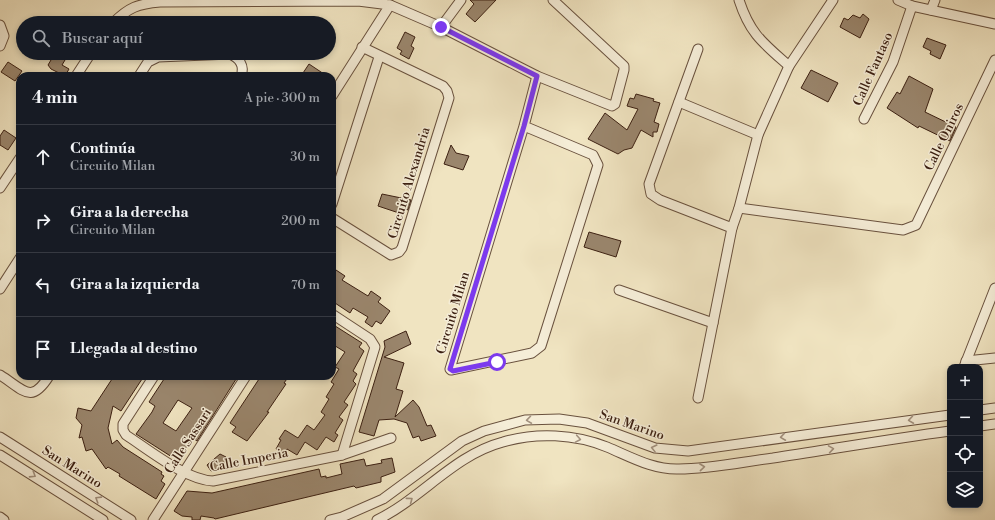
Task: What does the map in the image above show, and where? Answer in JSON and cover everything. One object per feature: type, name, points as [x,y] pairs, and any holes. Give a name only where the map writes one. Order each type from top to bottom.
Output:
[{"type":"street","points":[[441,27],[461,0]]},
{"type":"street","points":[[120,16],[125,11],[141,4],[161,1],[358,1],[390,4],[441,27],[537,76],[612,106],[615,104],[624,70],[621,62],[552,0]]},
{"type":"street","points":[[739,0],[745,16],[759,39],[789,66]]},
{"type":"street","points":[[698,398],[732,228],[739,208],[758,134],[789,66],[833,0]]},
{"type":"street","points":[[898,0],[912,6],[995,24]]},
{"type":"street","points":[[931,10],[935,0]]},
{"type":"street","points":[[336,89],[390,4]]},
{"type":"street","name":"Calle Fantaso","points":[[864,119],[893,62],[912,6]]},
{"type":"street","points":[[0,25],[4,36],[0,46]]},
{"type":"street","points":[[336,192],[380,57],[362,47]]},
{"type":"street","points":[[698,50],[649,184],[651,194],[660,200],[732,228]]},
{"type":"street","name":"Circuito Alexandria","points":[[336,221],[390,255],[399,252],[402,248],[449,98],[443,86],[380,57]]},
{"type":"street","points":[[79,72],[86,60]]},
{"type":"street","points":[[142,72],[148,62],[152,60]]},
{"type":"street","points":[[239,60],[242,66],[241,72]]},
{"type":"street","name":"Calle Oniros","points":[[739,208],[903,230],[916,225],[995,60]]},
{"type":"street","name":"Circuito Milan","points":[[524,126],[593,155],[597,159],[598,165],[540,346],[532,354],[451,370],[450,369],[524,126],[537,76]]},
{"type":"street","points":[[679,102],[758,134]]},
{"type":"street","points":[[0,188],[16,164]]},
{"type":"street","points":[[0,289],[16,264]]},
{"type":"street","points":[[965,364],[995,288]]},
{"type":"street","points":[[620,290],[713,323]]},
{"type":"street","points":[[336,317],[370,339],[375,347],[342,455]]},
{"type":"street","points":[[965,364],[995,358]]},
{"type":"street","points":[[0,375],[29,394],[36,393],[46,380]]},
{"type":"street","name":"Calle Imperia","points":[[151,380],[123,424],[123,430],[126,435],[184,472],[205,481],[213,481],[342,455],[391,438]]},
{"type":"street","name":"Calle Sassari","points":[[153,520],[243,380]]},
{"type":"street","points":[[983,410],[995,408]]},
{"type":"street","name":"San Marino","points":[[330,520],[342,517],[383,498],[462,441],[484,431],[525,420],[559,419],[587,423],[655,448],[688,451],[947,413]]},
{"type":"street","points":[[983,426],[995,424]]},
{"type":"street","points":[[377,520],[403,505],[459,462],[473,454],[502,442],[520,438],[563,436],[589,441],[647,464],[679,469],[744,462],[947,431]]},
{"type":"street","name":"San Marino","points":[[0,437],[131,520]]},
{"type":"street","points":[[0,455],[103,520]]},
{"type":"street","points":[[0,517],[4,520]]},
{"type":"building","points":[[470,0],[496,0],[475,22],[466,14],[474,4]]},
{"type":"building","points":[[863,14],[869,19],[860,38],[840,27],[844,18],[848,20],[853,15],[860,18]]},
{"type":"building","points":[[405,32],[415,37],[411,46],[414,48],[409,59],[400,54],[402,51],[397,48]]},
{"type":"building","points":[[927,38],[946,45],[940,59],[930,54],[931,51],[923,47]]},
{"type":"building","points":[[51,60],[65,60],[62,65],[69,69],[67,72],[57,72],[51,69],[48,65]]},
{"type":"building","points":[[8,62],[22,71],[16,72],[15,81],[1,72]]},
{"type":"building","points":[[309,64],[321,72],[304,72]]},
{"type":"building","points":[[811,70],[838,83],[828,102],[801,88]]},
{"type":"building","points":[[909,76],[933,89],[925,112],[956,127],[950,141],[919,126],[918,128],[887,108],[897,92],[900,94]]},
{"type":"building","points":[[636,94],[654,99],[653,101],[660,103],[654,122],[659,124],[657,132],[653,132],[653,137],[641,130],[632,148],[624,150],[618,154],[588,139],[605,113],[627,130],[638,109],[627,106],[630,98],[634,99]]},
{"type":"building","points":[[4,130],[16,138],[8,150],[0,145],[0,136]]},
{"type":"building","points":[[451,145],[456,153],[469,156],[463,170],[444,164]]},
{"type":"building","points":[[382,194],[411,200],[408,210],[401,207],[399,213],[378,206]]},
{"type":"building","points":[[589,232],[621,241],[616,257],[584,247]]},
{"type":"building","points":[[336,270],[345,276],[342,280],[368,296],[371,291],[381,298],[378,302],[390,311],[381,324],[376,321],[372,327],[365,322],[368,317],[353,308],[350,313],[336,304]]},
{"type":"building","points":[[336,327],[362,343],[359,347],[364,351],[353,371],[357,374],[353,381],[356,384],[344,402],[348,405],[339,417],[343,420],[335,433],[338,435],[334,442],[326,437],[317,450],[305,442],[297,455],[287,449],[285,454],[276,449],[281,440],[279,439],[285,430],[298,438],[307,425],[314,430],[325,415],[321,412],[329,399],[326,397],[334,384],[331,382],[332,380],[336,380],[336,374],[339,369],[336,368],[336,366],[345,352],[336,346]]},
{"type":"building","points":[[406,331],[411,344],[384,357],[404,363],[396,389],[403,391],[395,417],[413,400],[419,407],[427,426],[431,425],[436,436],[421,441],[419,436],[413,438],[407,423],[394,419],[379,420],[374,436],[359,432],[385,347],[384,341]]},
{"type":"building","points":[[111,380],[141,380],[121,411],[113,406],[108,428],[112,444],[117,440],[123,447],[162,472],[161,474],[164,476],[161,481],[165,484],[156,499],[119,476],[120,474],[108,467],[106,469],[92,449],[86,451],[82,437],[79,438],[82,425],[76,418],[78,408],[91,411]]},
{"type":"building","points":[[163,380],[235,380],[197,441],[193,438],[181,454],[176,451],[172,457],[136,434],[155,406],[149,402]],"holes":[[[178,400],[192,408],[176,431],[163,423]]]},
{"type":"building","points":[[258,380],[286,380],[284,383],[286,384],[267,412],[269,412],[247,441],[232,432],[236,427],[230,423]]},
{"type":"building","points":[[220,454],[226,457],[228,464],[211,471],[207,465]]},
{"type":"building","points":[[392,458],[395,472],[381,477],[381,482],[356,488],[354,486],[215,519],[201,516],[200,520],[192,520],[192,517],[182,516],[174,511],[187,491],[212,493],[319,469],[321,477],[326,476],[326,478],[342,474],[340,464],[364,459],[366,466],[382,463],[381,460]]},
{"type":"route","points":[[441,27],[537,76],[508,180],[450,369],[453,371],[497,362]]}]
